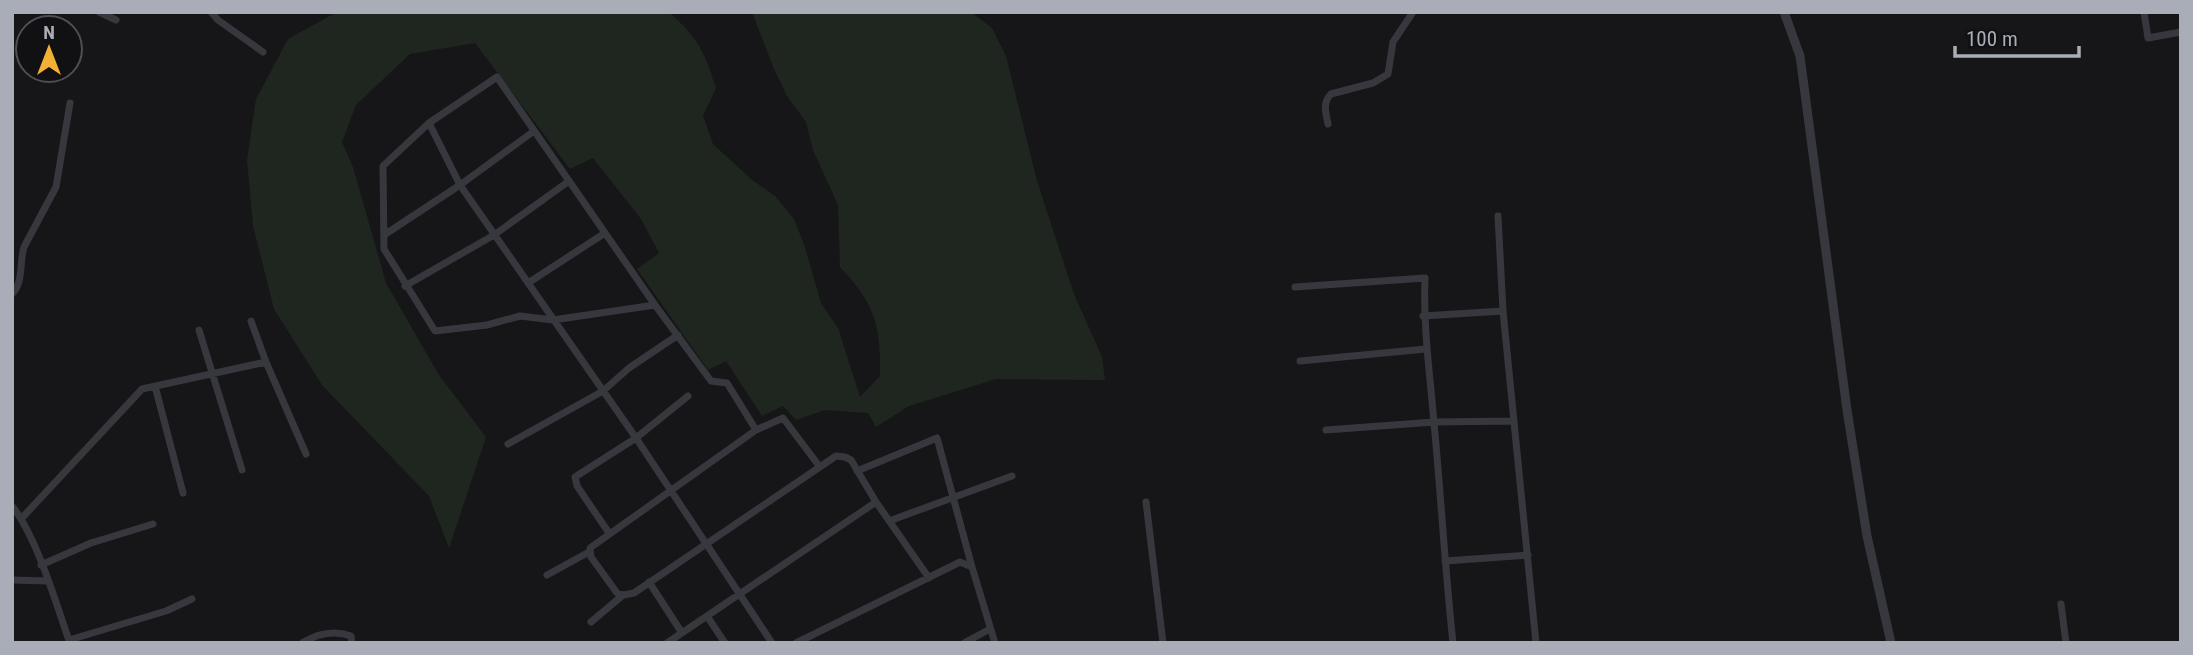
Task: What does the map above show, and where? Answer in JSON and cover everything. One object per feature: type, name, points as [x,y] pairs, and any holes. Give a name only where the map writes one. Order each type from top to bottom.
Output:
[{"type":"street","points":[[99,12],[116,20]]},
{"type":"street","points":[[211,12],[263,52]]},
{"type":"street","points":[[1328,124],[1326,98],[1331,94],[1373,83],[1388,74],[1394,42],[1413,12]]},
{"type":"street","points":[[1784,12],[1800,56],[1846,410],[1867,536],[1891,643]]},
{"type":"street","points":[[2144,12],[2148,38],[2181,32]]},
{"type":"street","points":[[656,305],[553,320],[520,316],[487,325],[435,331],[384,249],[383,166],[429,123],[497,77],[711,381],[727,383],[756,430]]},
{"type":"street","points":[[12,294],[19,285],[24,247],[56,187],[70,103]]},
{"type":"street","points":[[429,123],[460,185],[636,438],[772,643]]},
{"type":"street","points":[[384,235],[460,185],[534,131]]},
{"type":"street","points":[[405,286],[494,235],[569,180]]},
{"type":"street","points":[[1497,216],[1513,421],[1536,643]]},
{"type":"street","points":[[528,283],[605,233]]},
{"type":"street","points":[[1295,287],[1425,278],[1423,316],[1453,643]]},
{"type":"street","points":[[1423,316],[1503,311]]},
{"type":"street","points":[[251,321],[306,454]]},
{"type":"street","points":[[199,330],[242,470]]},
{"type":"street","points":[[508,444],[603,391],[629,368],[678,335]]},
{"type":"street","points":[[1300,361],[1426,349]]},
{"type":"street","points":[[21,520],[142,389],[266,362]]},
{"type":"street","points":[[155,386],[183,493]]},
{"type":"street","points":[[609,533],[577,486],[575,477],[636,438],[688,396]]},
{"type":"street","points":[[547,575],[589,552],[609,533],[756,430],[783,418],[820,467]]},
{"type":"street","points":[[1326,430],[1434,422],[1513,421]]},
{"type":"street","points":[[857,471],[937,438],[995,643]]},
{"type":"street","points":[[589,552],[617,593],[634,593],[836,456],[851,460],[876,502],[929,578]]},
{"type":"street","points":[[890,521],[1012,476]]},
{"type":"street","points":[[667,643],[876,502]]},
{"type":"street","points":[[1146,502],[1163,643]]},
{"type":"street","points":[[12,506],[41,565],[69,642],[166,611],[192,599]]},
{"type":"street","points":[[41,565],[91,543],[153,524]]},
{"type":"street","points":[[1445,561],[1528,555]]},
{"type":"street","points":[[796,643],[929,578],[950,565],[960,562],[972,567]]},
{"type":"street","points":[[12,580],[47,581]]},
{"type":"street","points":[[649,582],[682,633]]},
{"type":"street","points":[[591,622],[624,595]]},
{"type":"street","points":[[2062,604],[2066,643]]},
{"type":"street","points":[[707,616],[725,643]]},
{"type":"street","points":[[964,643],[990,629]]},
{"type":"street","points":[[302,643],[313,636],[341,632],[351,636],[352,643]]},
{"type":"shaded area","points":[[337,12],[669,12],[694,38],[712,75],[716,88],[703,116],[713,144],[751,179],[775,196],[794,219],[821,303],[838,328],[860,397],[880,376],[879,343],[874,316],[861,292],[840,267],[838,205],[813,150],[806,122],[787,96],[752,12],[971,12],[992,28],[1006,56],[1037,181],[1074,294],[1102,357],[1105,380],[996,379],[909,406],[876,427],[868,413],[825,410],[796,420],[783,406],[762,416],[726,361],[708,370],[637,269],[659,253],[641,219],[593,158],[570,169],[475,43],[410,54],[356,105],[342,142],[353,167],[386,283],[439,375],[486,437],[449,548],[429,496],[322,385],[274,309],[253,226],[247,160],[256,99],[288,39]]}]
